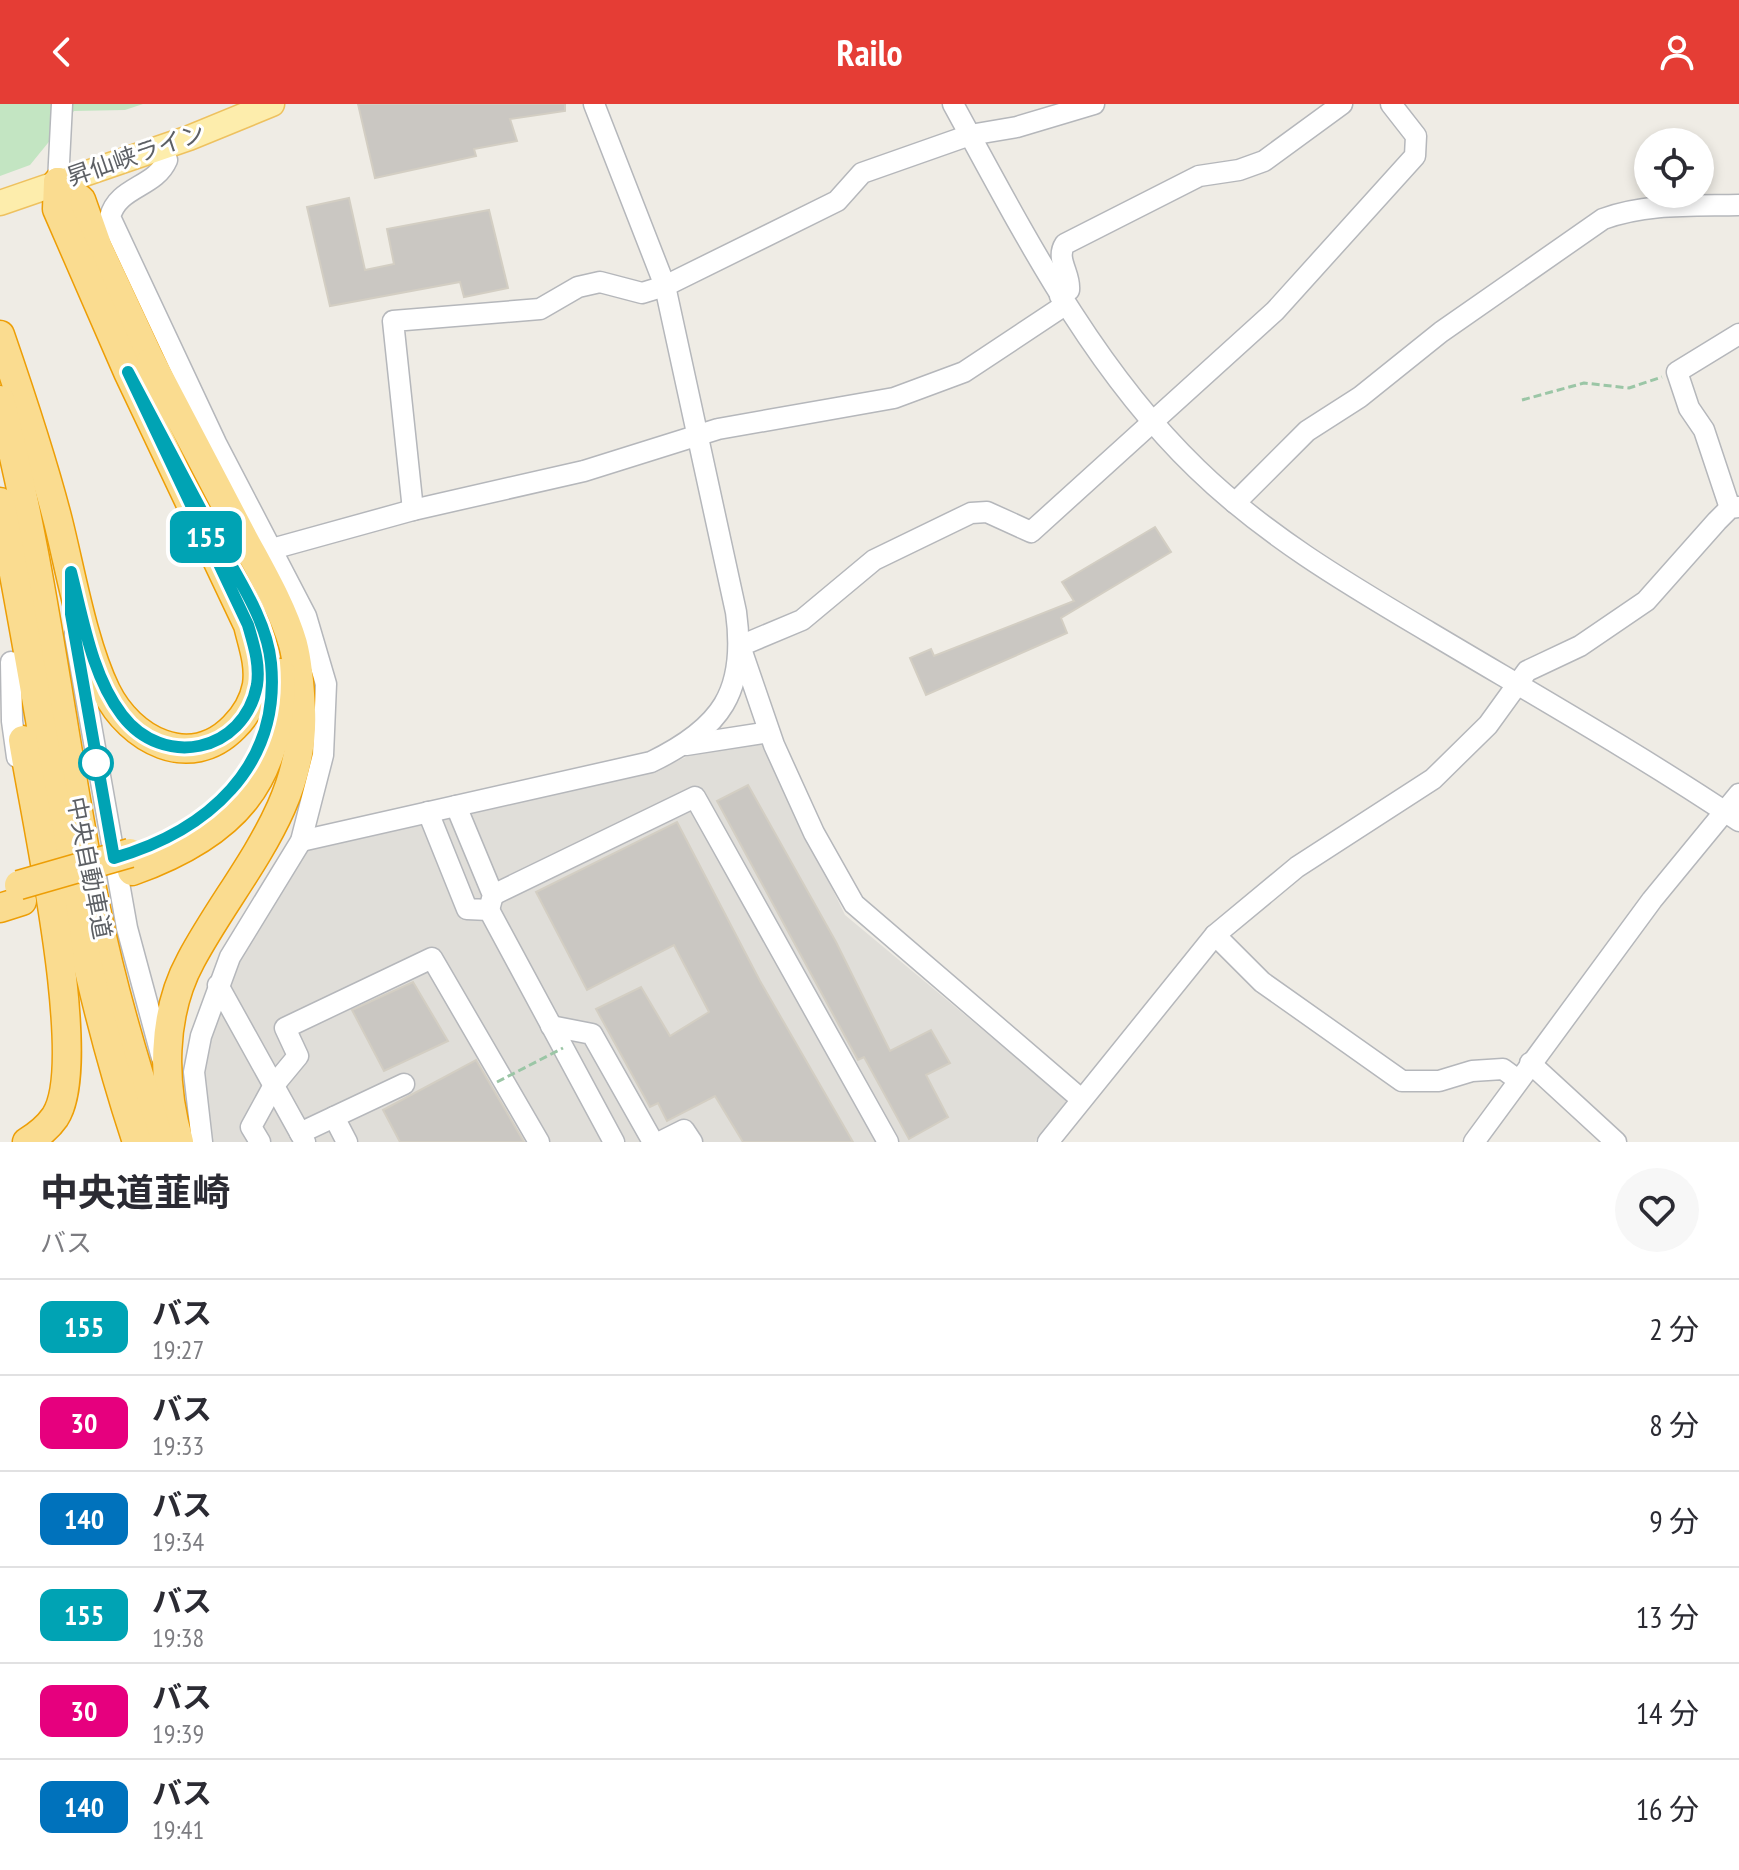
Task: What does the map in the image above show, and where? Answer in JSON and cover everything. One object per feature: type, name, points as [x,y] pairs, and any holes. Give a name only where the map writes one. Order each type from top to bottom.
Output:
[{"type":"highway","points":[[0,335],[44,468],[106,690],[123,717],[142,735],[168,747],[191,748],[221,741],[245,716],[256,687],[258,662],[248,625],[140,367],[81,200],[58,182]]},
{"type":"highway","points":[[10,896],[131,862],[216,807],[244,777],[259,747],[271,700],[271,660],[254,609],[140,367]]},
{"type":"highway","points":[[140,367],[255,560],[293,644],[301,710],[299,753],[286,801],[190,961],[177,994],[166,1074],[168,1104],[179,1142]]},
{"type":"highway","name":"中央自動車道","points":[[0,400],[36,559],[96,909],[120,1011],[161,1142]]},
{"type":"highway","name":"中央自動車道","points":[[0,502],[74,914],[110,1060],[137,1142]]},
{"type":"highway","points":[[0,596],[66,1012],[67,1061],[56,1116],[27,1142]]},
{"type":"main road","name":"昇仙峡ライン","points":[[0,203],[162,148],[272,104]]},
{"type":"street","points":[[58,182],[62,104]]},
{"type":"street","points":[[594,104],[665,286],[699,435],[740,646],[769,732],[814,833],[854,904],[1081,1099]]},
{"type":"street","points":[[953,104],[1062,300],[1153,422],[1235,503],[1296,550],[1348,584],[1732,816]]},
{"type":"street","points":[[413,510],[393,321],[540,309],[578,287],[600,282],[642,293],[665,286],[837,201],[862,173],[970,135],[1017,127],[1089,108],[1094,104]]},
{"type":"street","points":[[272,549],[413,510],[584,471],[718,429],[894,398],[939,383],[964,372],[1062,300],[1070,283],[1061,258],[1065,244],[1199,176],[1239,170],[1264,161],[1342,104]]},
{"type":"street","points":[[740,646],[802,620],[874,560],[971,513],[987,512],[1031,532],[1275,311],[1415,156],[1416,136],[1399,107]]},
{"type":"street","points":[[162,148],[167,160],[162,173],[120,198],[110,217],[216,443],[306,616],[326,684],[325,742],[317,788],[301,841],[230,957],[201,1036],[194,1072],[202,1142]]},
{"type":"street","points":[[1235,503],[1307,431],[1360,397],[1441,332],[1603,219],[1628,210],[1653,206],[1739,205]]},
{"type":"street","points":[[1048,1142],[1215,935],[1297,867],[1433,779],[1488,725],[1515,683],[1527,671],[1580,646],[1646,601],[1734,507],[1704,430],[1689,408],[1677,372],[1739,334]]},
{"type":"street","points":[[71,572],[71,614],[111,846],[127,928],[166,1074]]},
{"type":"street","points":[[301,841],[651,762],[686,745],[713,723],[733,686],[740,646]]},
{"type":"street","points":[[686,745],[769,732]]},
{"type":"street","points":[[1474,1142],[1524,1072],[1732,816],[1739,794]]},
{"type":"street","points":[[428,812],[467,909],[491,902],[695,797],[888,1142]]},
{"type":"street","points":[[456,806],[491,902],[551,1026],[614,1142]]},
{"type":"street","points":[[1215,935],[1262,982],[1385,1072],[1402,1081],[1439,1081],[1472,1071],[1503,1069],[1524,1072],[1616,1142]]},
{"type":"street","points":[[260,1142],[251,1127],[274,1085],[298,1056],[285,1028],[432,958],[539,1142]]},
{"type":"street","points":[[218,985],[302,1138],[334,1117],[404,1084]]},
{"type":"street","points":[[551,1026],[592,1034],[653,1142]]},
{"type":"street","points":[[334,1117],[347,1142]]},
{"type":"street","points":[[660,1142],[684,1130],[692,1142]]},
{"type":"path","points":[[1522,400],[1584,383],[1629,388],[1677,372]]},
{"type":"path","points":[[497,1082],[563,1048]]},
{"type":"shaded area","points":[[762,743],[845,915],[1067,1100],[1035,1142],[212,1142],[203,1073],[220,1006],[238,961],[307,851],[655,772],[690,755]]},
{"type":"green space","points":[[0,104],[143,104],[125,110],[74,111],[30,165],[0,176]]},
{"type":"building","points":[[358,104],[565,104],[565,111],[510,119],[517,141],[474,149],[476,156],[375,178]]},
{"type":"building","points":[[349,198],[365,270],[394,264],[387,229],[489,210],[508,288],[464,297],[460,282],[330,306],[307,207]]},
{"type":"building","points":[[1155,527],[1171,552],[1061,618],[1067,633],[926,695],[910,658],[931,649],[934,656],[1074,601],[1062,582]]},
{"type":"building","points":[[748,785],[836,942],[890,1051],[931,1030],[950,1063],[926,1075],[948,1117],[909,1139],[864,1057],[858,1060],[717,801]]},
{"type":"building","points":[[677,822],[760,981],[853,1142],[743,1142],[715,1096],[667,1121],[658,1103],[650,1107],[596,1009],[641,987],[670,1036],[709,1012],[674,945],[587,990],[536,892]]},
{"type":"building","points":[[413,982],[448,1041],[384,1071],[352,1010]]},
{"type":"building","points":[[476,1060],[524,1142],[400,1142],[383,1110]]},
{"type":"bus line","name":"155","points":[[128,372],[254,609],[271,660],[271,700],[259,747],[244,777],[216,807],[171,835],[114,858],[71,614],[71,572],[106,690],[123,717],[142,735],[168,747],[191,748],[221,741],[245,716],[256,687],[258,662],[248,625],[128,372]]}]
